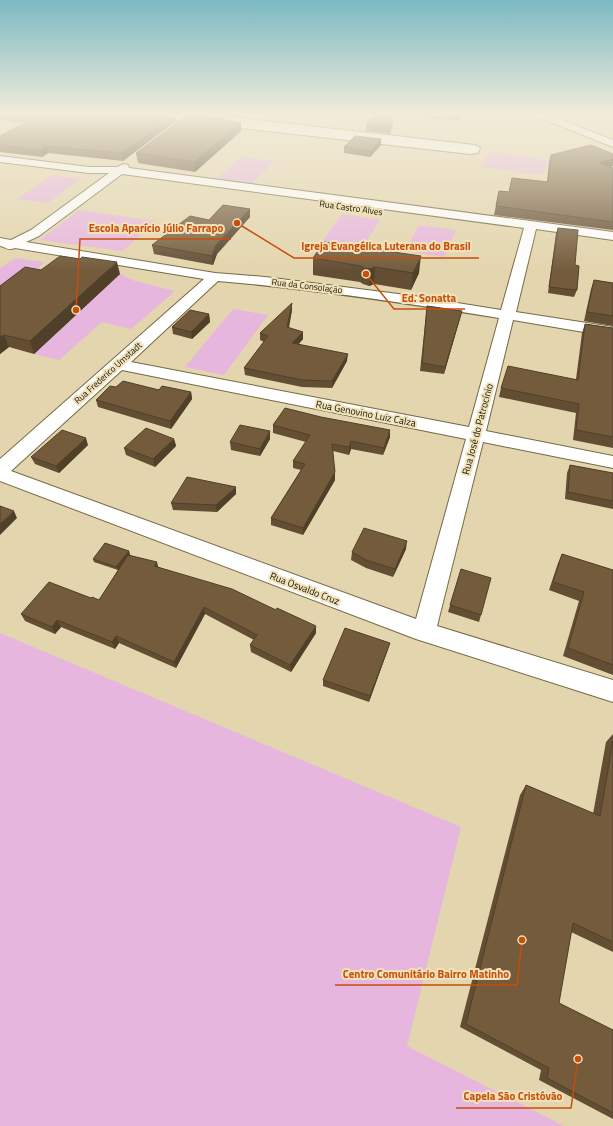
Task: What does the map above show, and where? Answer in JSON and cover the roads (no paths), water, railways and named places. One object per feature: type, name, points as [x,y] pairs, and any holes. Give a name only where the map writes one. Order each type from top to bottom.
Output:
[{"type":"street","name":"Rua Castro Alves","points":[[62,167],[179,181],[597,238],[613,244]]},
{"type":"street","points":[[4,246],[22,230],[62,201],[116,167]]},
{"type":"street","points":[[4,246],[35,233],[75,202],[106,172]]},
{"type":"street","points":[[62,201],[75,202]]},
{"type":"street","name":"Rua José do Patrocínio","points":[[424,632],[530,229]]},
{"type":"street","name":"Rua Castro Alves","points":[[597,238],[613,236]]},
{"type":"street","name":"Rua da Consolação","points":[[4,246],[215,277],[265,281],[399,298],[613,332]]},
{"type":"street","name":"Rua Frederico Umstadt","points":[[0,470],[215,277]]},
{"type":"street","name":"Rua Genovino Luiz Calza","points":[[118,364],[613,462]]},
{"type":"street","name":"Rua Osvaldo Cruz","points":[[0,474],[424,632],[613,691]]},
{"type":"place","name":"Igreja Evangélica Luterana do Brasil","points":[[237,223]]},
{"type":"place","name":"Ed. Sonatta","points":[[366,274]]},
{"type":"place","name":"Escola Aparício Júlio Farrapo","points":[[76,310]]},
{"type":"place","name":"Centro Comunitário Bairro Matinho","points":[[522,940]]},
{"type":"place","name":"Capela São Cristóvão","points":[[578,1059]]}]
